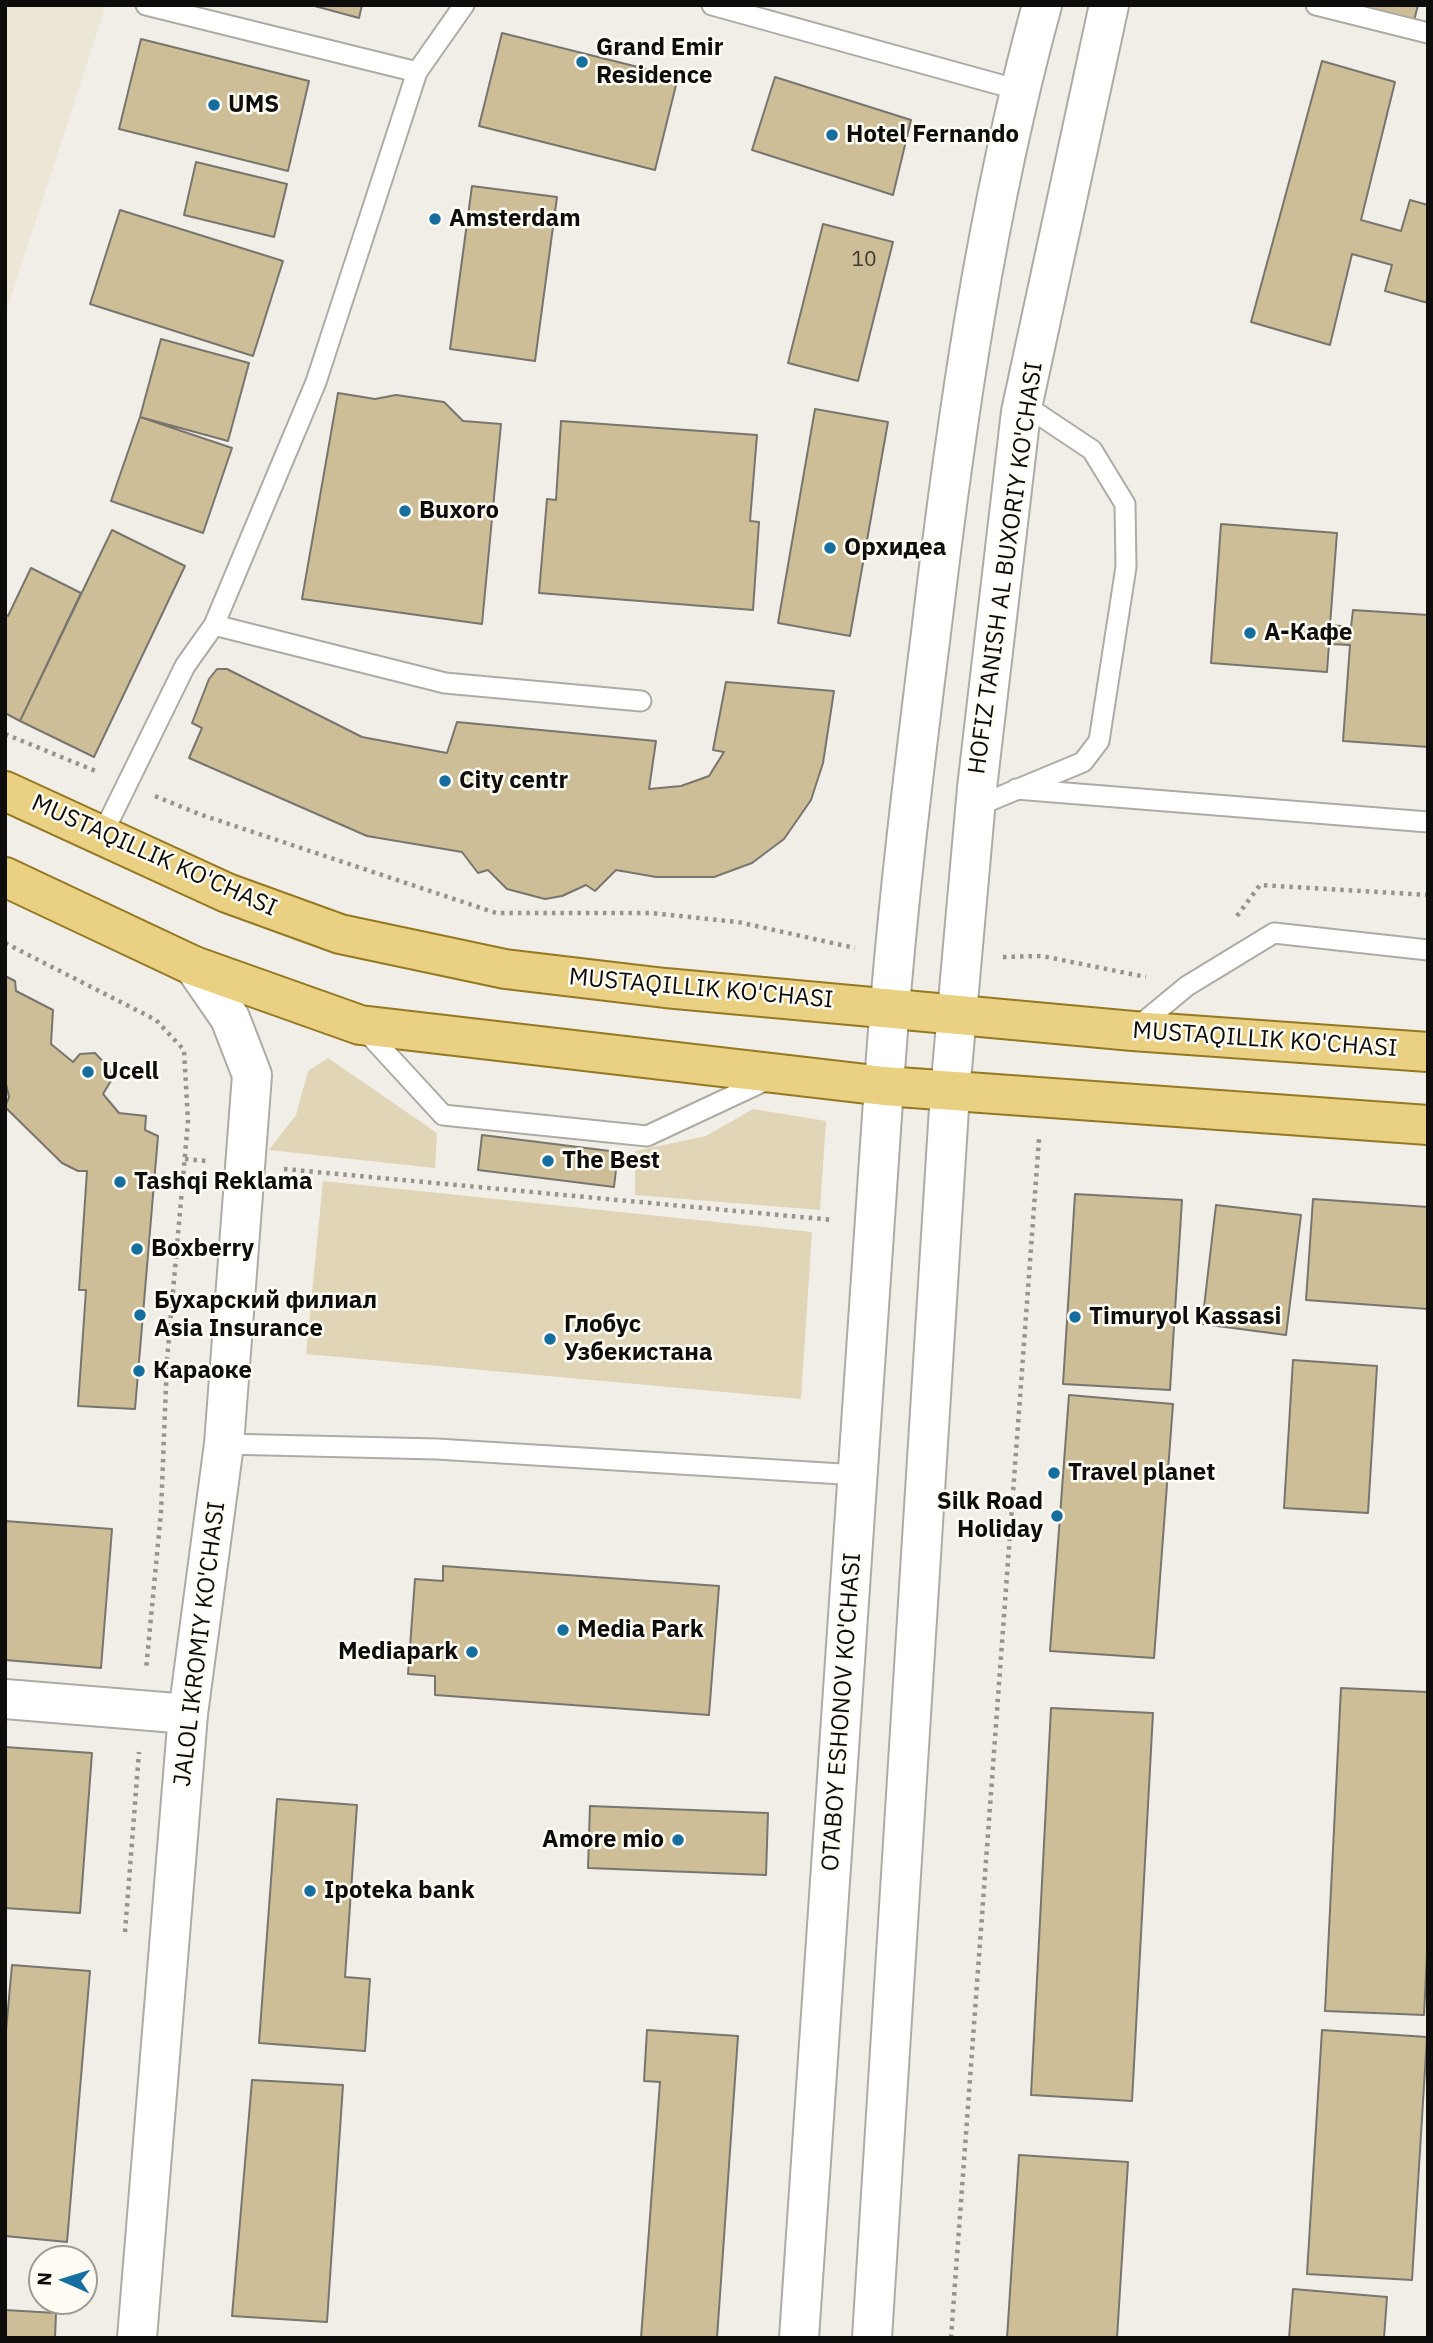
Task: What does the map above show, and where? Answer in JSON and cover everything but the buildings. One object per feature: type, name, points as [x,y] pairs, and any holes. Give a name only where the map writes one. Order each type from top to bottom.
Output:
[{"type":"main road","name":"MUSTAQILLIK KO'CHASI","points":[[5,791],[227,893],[340,934],[505,969],[665,988],[956,1012],[1133,1031],[1428,1052]]},
{"type":"main road","points":[[5,877],[194,966],[360,1025],[775,1076],[1428,1125]]},
{"type":"street","points":[[889,1007],[958,410],[1019,90],[1042,5]]},
{"type":"street","name":"HOFIZ TANISH AL BUXORIY KO'CHASI","points":[[950,1091],[975,807],[1023,404],[1109,5]]},
{"type":"street","name":"JALOL IKROMIY KO'CHASI","points":[[137,2338],[188,1714],[224,1444],[252,1075],[230,1018],[194,966]]},
{"type":"street","name":"OTABOY ESHONOV KO'CHASI","points":[[799,2338],[889,1007]]},
{"type":"street","points":[[873,2338],[950,1091]]},
{"type":"street","points":[[5,1699],[188,1714]]},
{"type":"lane","points":[[146,5],[417,72]]},
{"type":"lane","points":[[102,835],[185,666],[214,625],[316,382],[417,72],[464,5]]},
{"type":"lane","points":[[712,5],[1019,90]]},
{"type":"lane","points":[[1316,5],[1428,33]]},
{"type":"lane","points":[[975,807],[1083,762],[1099,741],[1126,567],[1125,504],[1091,450],[1023,404]]},
{"type":"lane","points":[[214,625],[445,684],[641,701]]},
{"type":"lane","points":[[1015,789],[1428,822]]},
{"type":"lane","points":[[1133,1031],[1187,986],[1274,933],[1428,950]]},
{"type":"lane","points":[[360,1025],[443,1115],[647,1136],[775,1076]]},
{"type":"lane","points":[[224,1444],[437,1449],[858,1475]]},
{"type":"path","points":[[5,734],[110,777]]},
{"type":"path","points":[[148,793],[199,814],[291,842],[496,912],[663,915],[738,922],[854,948],[894,953]]},
{"type":"path","points":[[1236,919],[1260,885],[1428,895]]},
{"type":"path","points":[[5,943],[156,1020],[184,1050],[188,1121],[166,1360],[161,1512],[124,1941]]},
{"type":"path","points":[[960,959],[1042,956],[1187,986]]},
{"type":"path","points":[[951,2338],[1040,1130]]},
{"type":"path","points":[[185,1158],[245,1166],[876,1224]]},
{"type":"shaded area","points":[[5,5],[106,5],[5,315]]},
{"type":"shaded area","points":[[328,1058],[437,1133],[435,1168],[269,1150],[296,1115],[308,1071]]},
{"type":"shaded area","points":[[753,1109],[826,1121],[820,1210],[635,1195],[635,1151],[706,1136]]},
{"type":"shaded area","points":[[323,1181],[812,1232],[801,1399],[306,1354]]},
{"type":"place","name":"Grand Emir Residence","points":[[582,62]]},
{"type":"place","name":"UMS","points":[[214,105]]},
{"type":"place","name":"Hotel Fernando","points":[[832,135]]},
{"type":"place","name":"Amsterdam","points":[[435,219]]},
{"type":"place","name":"Buxoro","points":[[405,511]]},
{"type":"place","name":"Орхидеа","points":[[830,548]]},
{"type":"place","name":"А-Кафе","points":[[1250,633]]},
{"type":"place","name":"City centr","points":[[445,781]]},
{"type":"place","name":"Ucell","points":[[88,1072]]},
{"type":"place","name":"The Best","points":[[548,1161]]},
{"type":"place","name":"Tashqi Reklama","points":[[120,1182]]},
{"type":"place","name":"Boxberry","points":[[137,1249]]},
{"type":"place","name":"Бухарский филиал Asia Insurance","points":[[140,1315]]},
{"type":"place","name":"Timuryol Kassasi","points":[[1075,1317]]},
{"type":"place","name":"Глобус Узбекистана","points":[[550,1339]]},
{"type":"place","name":"Караоке","points":[[139,1371]]},
{"type":"place","name":"Travel planet","points":[[1054,1473]]},
{"type":"place","name":"Silk Road Holiday","points":[[1057,1516]]},
{"type":"place","name":"Media Park","points":[[563,1630]]},
{"type":"place","name":"Mediapark","points":[[472,1652]]},
{"type":"place","name":"Amore mio","points":[[678,1840]]},
{"type":"place","name":"Ipoteka bank","points":[[310,1891]]}]
